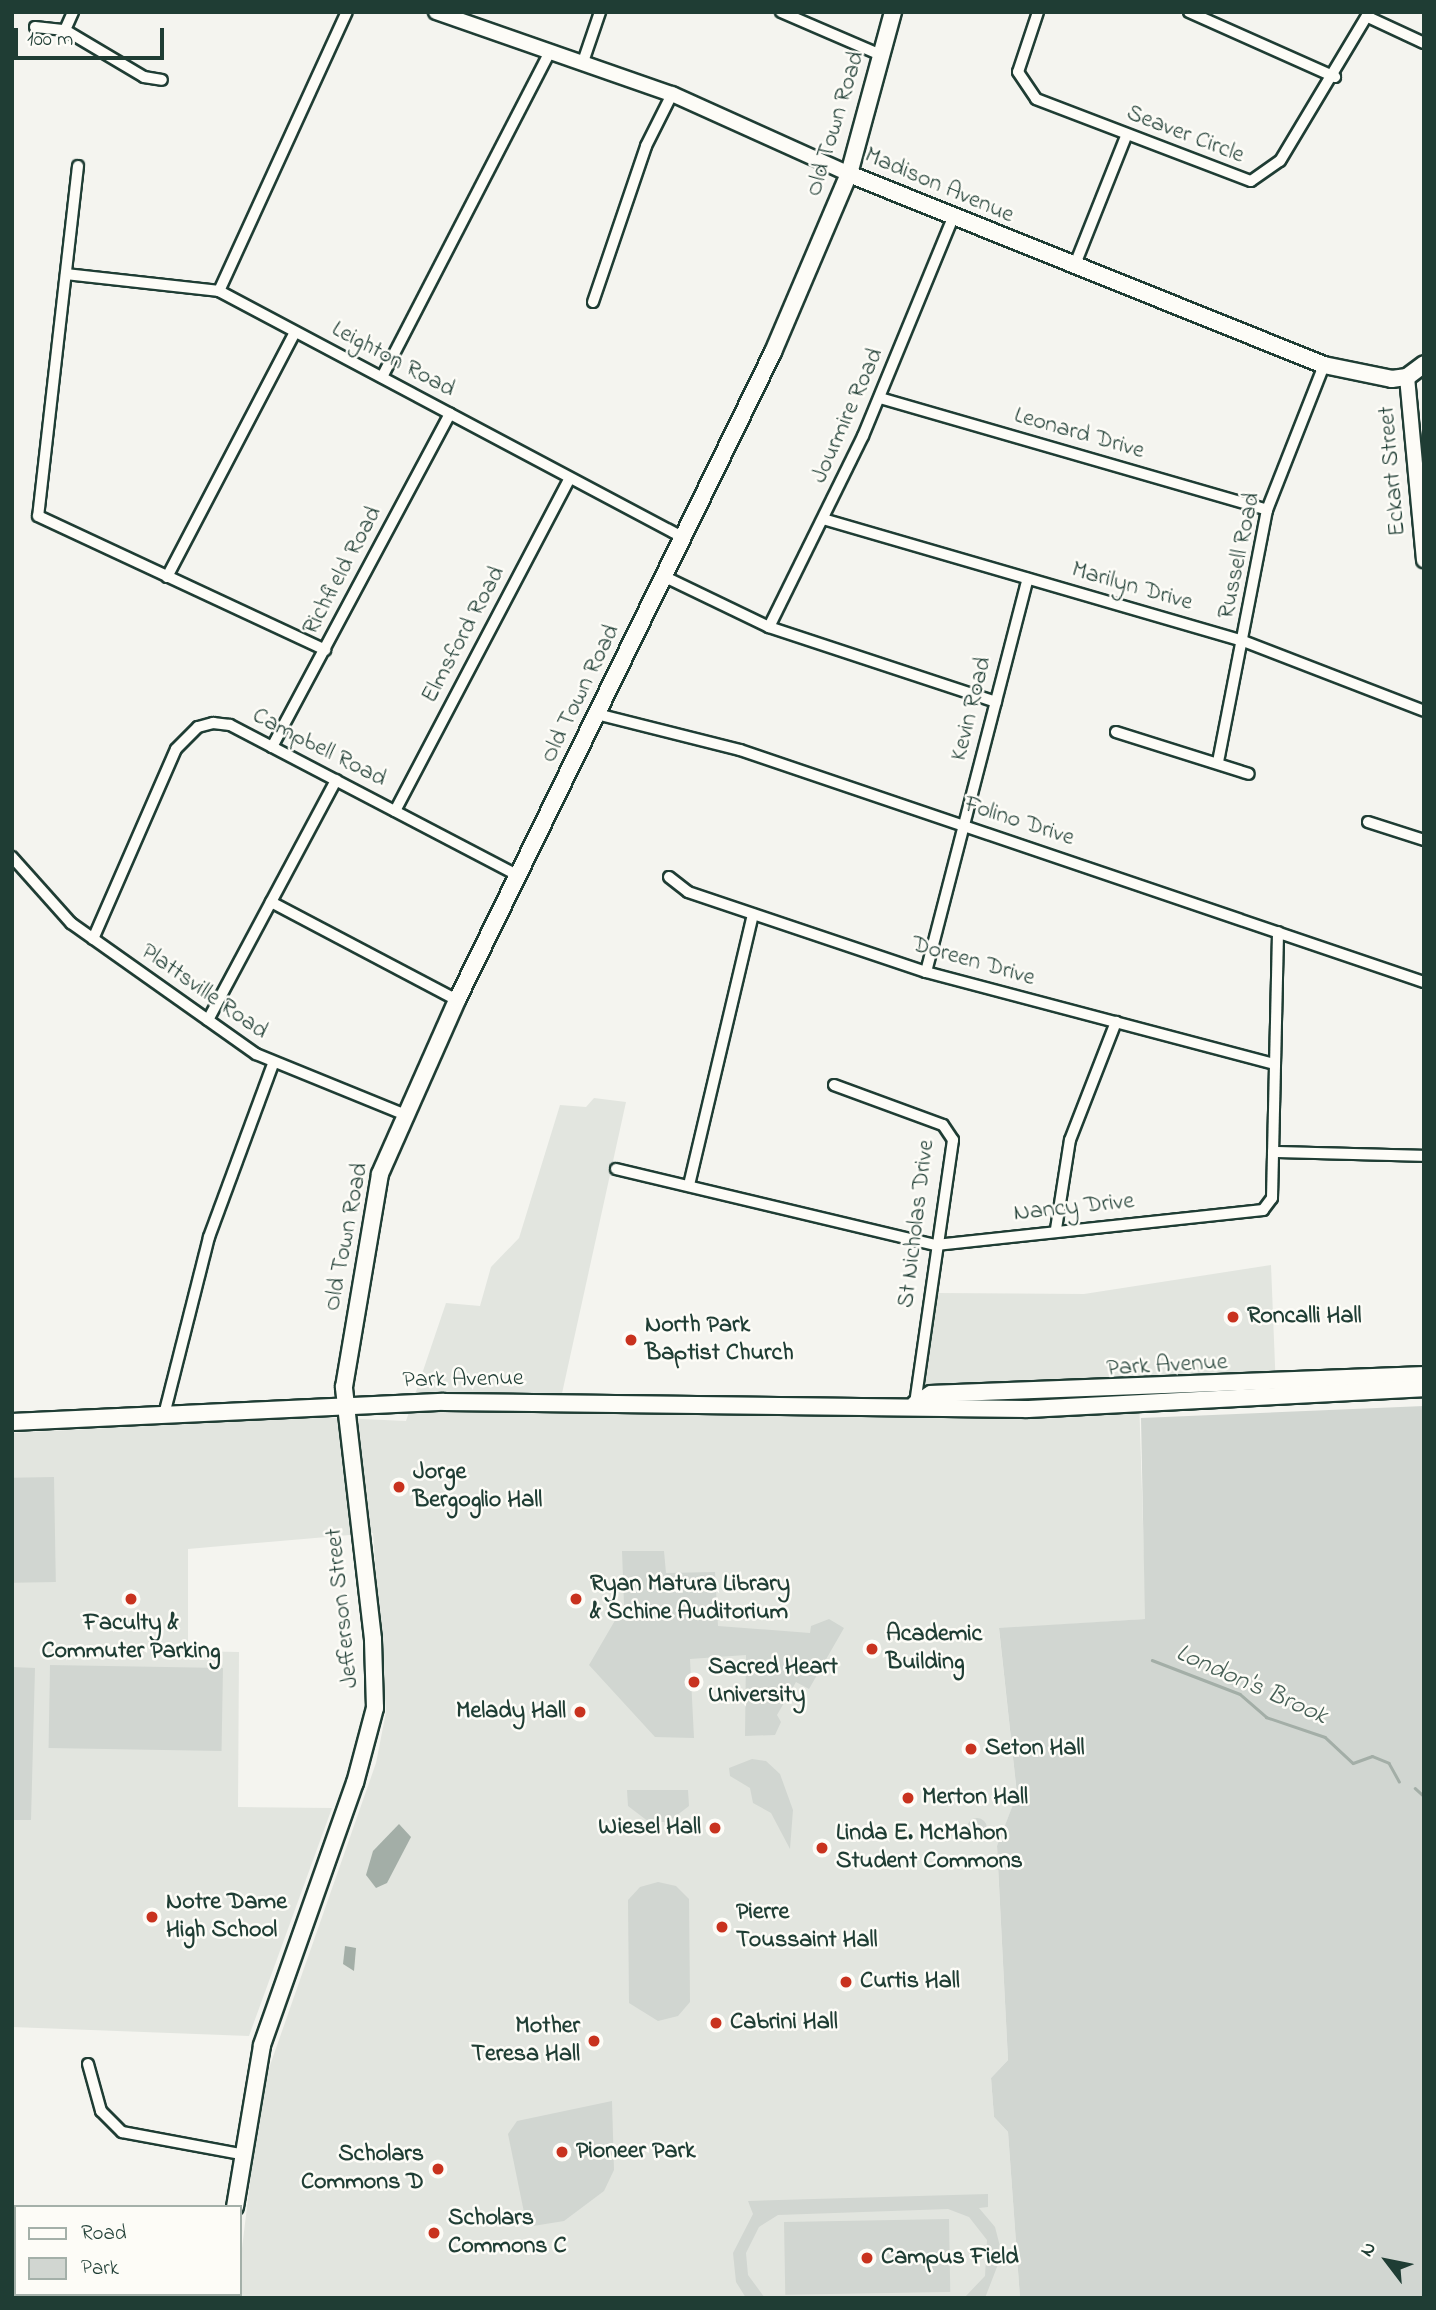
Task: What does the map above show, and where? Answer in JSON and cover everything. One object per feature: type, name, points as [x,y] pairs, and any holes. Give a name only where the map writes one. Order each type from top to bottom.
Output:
[{"type":"main road","name":"Old Town Road","points":[[345,1404],[369,1214],[403,1114],[517,875],[684,538],[849,174],[892,12]]},
{"type":"main road","name":"Madison Avenue","points":[[849,174],[1074,267],[1324,365],[1407,377]]},
{"type":"main road","points":[[1407,377],[1424,364]]},
{"type":"main road","name":"Park Avenue","points":[[12,1422],[165,1411],[345,1404],[915,1404],[929,1411],[1424,1375]]},
{"type":"main road","name":"Park Avenue","points":[[1150,1397],[1424,1388]]},
{"type":"main road","name":"Jefferson Street","points":[[235,2205],[262,2045],[355,1783],[374,1709],[373,1639],[345,1404]]},
{"type":"street","points":[[65,30],[73,12]]},
{"type":"street","points":[[219,291],[347,12]]},
{"type":"street","name":"Madison Avenue","points":[[436,12],[672,94],[849,174]]},
{"type":"street","points":[[583,62],[600,12]]},
{"type":"street","points":[[781,12],[881,55]]},
{"type":"street","name":"Seaver Circle","points":[[1038,12],[1020,59],[1026,90],[1126,136],[1251,181],[1280,161],[1335,77]]},
{"type":"street","points":[[1189,12],[1219,17],[1335,77],[1368,15],[1424,43]]},
{"type":"street","points":[[35,27],[65,30],[144,77],[162,80]]},
{"type":"street","points":[[382,377],[550,51]]},
{"type":"street","points":[[593,302],[646,146],[672,94]]},
{"type":"street","points":[[1074,267],[1126,136]]},
{"type":"street","points":[[78,166],[38,516],[325,650]]},
{"type":"street","name":"Jourmire Road","points":[[769,627],[880,398],[953,218]]},
{"type":"street","name":"Leighton Road","points":[[66,274],[219,291],[684,538]]},
{"type":"street","points":[[167,577],[295,332]]},
{"type":"street","name":"Russell Road","points":[[1218,762],[1267,510],[1324,365]]},
{"type":"street","name":"Eckart Street","points":[[1407,377],[1424,560]]},
{"type":"street","name":"Leonard Drive","points":[[880,398],[1267,510]]},
{"type":"street","name":"Richfield Road","points":[[272,747],[450,414]]},
{"type":"street","name":"Elmsford Road","points":[[396,811],[570,478]]},
{"type":"street","name":"Marilyn Drive","points":[[823,519],[1242,642],[1424,711]]},
{"type":"street","points":[[665,577],[769,627],[996,702]]},
{"type":"street","name":"Kevin Road","points":[[926,972],[1028,579]]},
{"type":"street","name":"Folino Drive","points":[[597,714],[740,750],[1424,982]]},
{"type":"street","name":"Campbell Road","points":[[93,939],[182,740],[198,727],[222,724],[272,747],[517,875]]},
{"type":"street","points":[[1116,732],[1250,774]]},
{"type":"street","points":[[208,1020],[336,780]]},
{"type":"street","points":[[1368,822],[1424,840]]},
{"type":"street","name":"Plattsville Road","points":[[12,857],[37,891],[93,939],[273,1064],[403,1114]]},
{"type":"street","name":"Doreen Drive","points":[[669,877],[688,892],[926,972],[1274,1064]]},
{"type":"street","points":[[271,902],[457,1000]]},
{"type":"street","points":[[689,1185],[753,914]]},
{"type":"street","name":"Nancy Drive","points":[[616,1169],[936,1245],[1056,1229],[1263,1210],[1272,1198],[1278,932]]},
{"type":"street","points":[[1056,1229],[1070,1140],[1116,1022]]},
{"type":"street","points":[[165,1411],[209,1237],[273,1064]]},
{"type":"street","name":"St Nicholas Drive","points":[[834,1084],[948,1128],[953,1147],[936,1245],[915,1404]]},
{"type":"street","points":[[1273,1152],[1424,1157]]},
{"type":"street","points":[[88,2064],[102,2111],[122,2132],[242,2154]]},
{"type":"shaded area","name":"Sacred Heart University","points":[[594,1098],[626,1102],[561,1398],[922,1402],[937,1293],[1084,1294],[1271,1265],[1276,1390],[1139,1397],[1146,1619],[999,1629],[1017,1794],[997,1847],[1008,2060],[991,2078],[994,2117],[1008,2132],[1020,2298],[236,2298],[242,2296],[242,2248],[261,2091],[376,1763],[386,1712],[373,1533],[188,1549],[188,1651],[239,1652],[238,1807],[332,1808],[249,2036],[12,2027],[12,1433],[318,1417],[406,1421],[446,1303],[480,1306],[491,1267],[519,1238],[560,1105],[586,1107]]},
{"type":"shaded area","points":[[399,1824],[411,1837],[387,1883],[376,1888],[366,1875],[373,1851]]},
{"type":"shaded area","points":[[345,1946],[356,1948],[354,1971],[343,1964]]},
{"type":"green space","points":[[1424,1406],[1424,2298],[1020,2298],[1008,2132],[994,2117],[991,2078],[1008,2060],[997,1846],[1017,1794],[999,1628],[1145,1619],[1141,1418]]},
{"type":"green space","points":[[54,1477],[56,1582],[14,1583],[12,1478]]},
{"type":"green space","points":[[622,1551],[664,1551],[666,1573],[715,1572],[718,1626],[810,1633],[811,1626],[829,1619],[844,1628],[809,1689],[796,1682],[777,1715],[781,1722],[775,1735],[745,1736],[746,1655],[690,1659],[694,1738],[655,1737],[589,1665],[624,1605]]},
{"type":"green space","points":[[50,1665],[223,1668],[222,1751],[49,1748]]},
{"type":"green space","points":[[12,1667],[35,1668],[31,1820],[12,1820]]},
{"type":"green space","points":[[752,1759],[766,1761],[780,1774],[793,1810],[790,1849],[771,1813],[753,1803],[750,1788],[730,1776],[729,1768]]},
{"type":"green space","points":[[627,1790],[688,1790],[689,1806],[668,1822],[649,1822],[628,1806]]},
{"type":"green space","points":[[973,1818],[981,1818],[987,1828],[981,1838],[973,1838],[967,1832],[967,1824]]},
{"type":"green space","points":[[658,1882],[676,1886],[689,1899],[690,2002],[678,2016],[658,2021],[629,2003],[628,1900],[640,1887]]},
{"type":"green space","name":"Pioneer Park","points":[[612,2101],[614,2170],[604,2191],[564,2221],[527,2227],[508,2134],[517,2121]]},
{"type":"green space","points":[[988,2194],[988,2207],[979,2208],[995,2227],[1002,2254],[985,2298],[964,2298],[985,2276],[987,2240],[969,2217],[948,2209],[778,2215],[759,2227],[746,2253],[748,2275],[765,2298],[746,2298],[736,2282],[733,2253],[753,2214],[748,2201]]},
{"type":"green space","name":"Campus Field","points":[[949,2219],[950,2292],[785,2295],[784,2222]]},
{"type":"waterway","name":"London's Brook","points":[[1152,1660],[1240,1694],[1266,1717],[1325,1737],[1353,1763],[1372,1756],[1389,1763],[1399,1781]]},
{"type":"waterway","name":"London's Brook","points":[[1415,1788],[1424,1796]]},
{"type":"place","name":"Roncalli Hall","points":[[1233,1317]]},
{"type":"place","name":"North Park Baptist Church","points":[[631,1340]]},
{"type":"place","name":"Jorge Bergoglio Hall","points":[[399,1487]]},
{"type":"place","name":"Faculty & Commuter Parking","points":[[131,1599]]},
{"type":"place","name":"Ryan Matura Library & Schine Auditorium","points":[[576,1599]]},
{"type":"place","name":"Academic Building","points":[[872,1649]]},
{"type":"place","name":"Sacred Heart University","points":[[694,1682]]},
{"type":"place","name":"Melady Hall","points":[[580,1712]]},
{"type":"place","name":"Seton Hall","points":[[971,1749]]},
{"type":"place","name":"Merton Hall","points":[[908,1798]]},
{"type":"place","name":"Wiesel Hall","points":[[715,1828]]},
{"type":"place","name":"Linda E. McMahon Student Commons","points":[[822,1848]]},
{"type":"place","name":"Notre Dame High School","points":[[152,1917]]},
{"type":"place","name":"Pierre Toussaint Hall","points":[[722,1927]]},
{"type":"place","name":"Curtis Hall","points":[[846,1982]]},
{"type":"place","name":"Cabrini Hall","points":[[716,2023]]},
{"type":"place","name":"Mother Teresa Hall","points":[[594,2041]]},
{"type":"place","name":"Pioneer Park","points":[[562,2152]]},
{"type":"place","name":"Scholars Commons D","points":[[438,2169]]},
{"type":"place","name":"Scholars Commons C","points":[[434,2233]]},
{"type":"place","name":"Campus Field","points":[[867,2258]]}]
